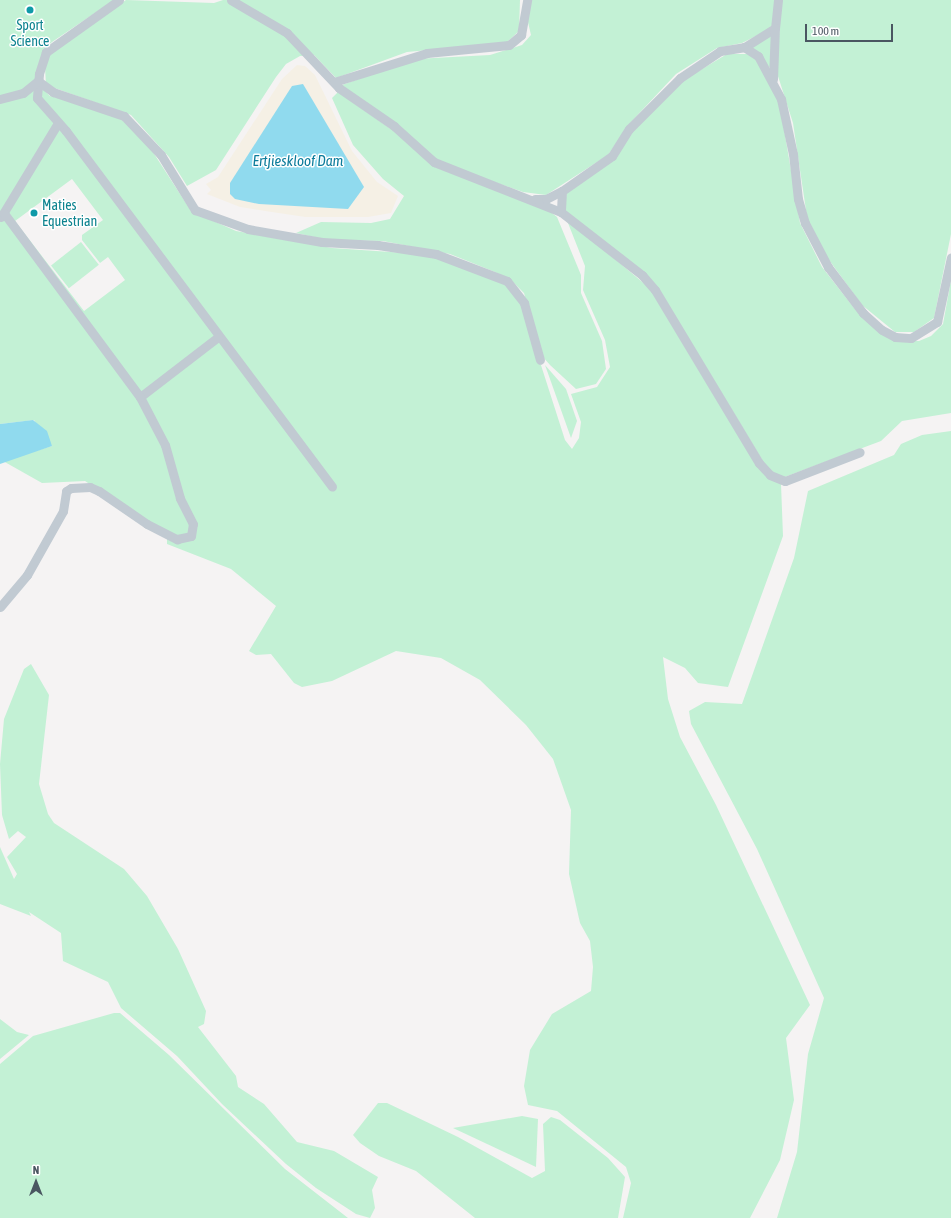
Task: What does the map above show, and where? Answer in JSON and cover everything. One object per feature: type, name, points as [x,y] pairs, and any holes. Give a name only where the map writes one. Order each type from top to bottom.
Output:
[{"type":"street","points":[[119,0],[46,52],[38,81],[37,98],[58,122],[218,337],[332,486]]},
{"type":"street","points":[[231,0],[287,33],[334,82],[394,126],[434,162],[534,199],[561,212],[630,264],[655,290],[759,463],[770,475],[785,481],[860,452]]},
{"type":"street","points":[[334,82],[427,53],[509,45],[521,35],[527,0]]},
{"type":"street","points":[[773,80],[775,28],[778,0]]},
{"type":"street","points":[[534,199],[546,199],[612,156],[629,129],[680,78],[720,50],[744,47],[775,28]]},
{"type":"street","points":[[744,47],[758,56],[773,80],[788,121],[798,199],[805,223],[828,267],[863,313],[895,337],[911,338],[927,332],[942,312],[951,257]]},
{"type":"street","points":[[0,99],[22,93],[38,81]]},
{"type":"street","points":[[38,81],[53,92],[124,116],[161,154],[195,210],[248,229],[322,242],[378,245],[436,254],[507,281],[524,303],[540,360]]},
{"type":"street","points":[[0,607],[29,571],[63,511],[66,491],[71,488],[90,487],[100,491],[167,536],[177,539],[190,536],[193,524],[190,512],[180,498],[165,445],[140,398],[2,215],[58,122]]},
{"type":"street","points":[[561,212],[562,190]]},
{"type":"street","points":[[140,398],[218,337]]},
{"type":"green space","points":[[0,0],[114,0],[46,47],[35,81],[50,96],[106,110],[140,132],[191,211],[236,231],[332,248],[420,254],[448,261],[498,279],[513,291],[523,309],[565,440],[572,449],[579,438],[581,422],[571,394],[597,387],[610,367],[605,340],[583,290],[585,266],[566,218],[653,291],[760,469],[781,484],[783,536],[728,687],[698,683],[685,668],[663,657],[668,699],[680,737],[716,805],[810,1005],[786,1038],[794,1100],[780,1160],[750,1218],[623,1218],[631,1183],[626,1167],[557,1111],[528,1105],[524,1086],[530,1050],[552,1014],[591,991],[593,967],[590,941],[580,923],[569,874],[571,810],[553,759],[526,725],[480,680],[441,658],[396,651],[332,681],[302,687],[294,683],[271,654],[256,655],[249,651],[276,606],[231,569],[167,544],[167,534],[85,481],[42,483],[3,461],[52,446],[34,420],[0,424]],"holes":[[[72,179],[103,220],[82,235],[82,240],[100,263],[108,257],[125,280],[84,311],[15,221]]]},
{"type":"green space","points":[[126,0],[214,3],[223,0],[520,0],[519,31],[506,43],[407,52],[336,78],[314,55],[300,56],[286,64],[276,77],[216,170],[187,186],[169,157],[131,115],[46,85],[45,67],[50,52]]},
{"type":"green space","points":[[531,0],[775,0],[773,24],[768,30],[742,43],[717,48],[676,74],[631,122],[608,155],[546,195],[523,192],[440,163],[342,85],[415,59],[490,55],[522,45],[531,35],[527,18]]},
{"type":"green space","points":[[781,0],[951,0],[951,234],[934,318],[914,332],[895,332],[862,305],[821,249],[807,217],[793,123],[777,73]]},
{"type":"green space","points":[[773,34],[771,69],[750,46]]},
{"type":"green space","points":[[727,54],[749,54],[756,60],[779,100],[800,223],[822,267],[854,308],[897,341],[919,341],[931,336],[943,324],[951,280],[951,413],[902,421],[881,441],[782,478],[767,468],[658,288],[564,211],[567,191],[593,172],[679,83]]},
{"type":"green space","points":[[338,92],[395,132],[435,167],[547,209],[557,217],[581,275],[581,293],[602,341],[606,369],[596,384],[576,389],[550,365],[542,356],[524,293],[512,281],[495,272],[450,254],[383,241],[328,240],[296,233],[321,222],[371,223],[390,219],[404,196],[383,179],[353,145],[332,98]]},
{"type":"green space","points":[[81,242],[99,265],[69,288],[51,265]]},
{"type":"green space","points":[[545,365],[566,389],[577,421],[571,438]]},
{"type":"green space","points":[[951,431],[951,1218],[777,1218],[797,1152],[808,1054],[824,998],[757,849],[691,724],[689,711],[705,702],[742,704],[794,558],[808,491],[894,455],[901,444],[922,435]]},
{"type":"green space","points":[[31,664],[49,695],[39,784],[48,814],[54,823],[124,869],[147,896],[178,949],[206,1011],[204,1024],[198,1027],[236,1076],[238,1087],[264,1104],[297,1142],[334,1151],[378,1177],[372,1190],[375,1208],[370,1218],[356,1214],[316,1188],[286,1164],[222,1104],[177,1056],[121,1008],[108,982],[63,961],[61,933],[29,912],[31,916],[0,904],[0,847],[14,879],[17,874],[7,857],[26,837],[18,831],[9,839],[2,815],[0,764],[4,719],[24,669]]},
{"type":"green space","points":[[114,1013],[120,1013],[169,1055],[285,1169],[348,1218],[0,1218],[0,1064],[33,1036]]},
{"type":"green space","points":[[0,1019],[17,1032],[29,1035],[0,1059]]},
{"type":"green space","points":[[378,1103],[387,1103],[458,1137],[532,1178],[545,1171],[543,1124],[551,1117],[560,1120],[608,1158],[625,1177],[618,1218],[475,1218],[416,1171],[379,1156],[360,1143],[353,1135]]},
{"type":"green space","points":[[522,1116],[538,1119],[536,1167],[453,1128]]},
{"type":"sand","name":"Ertjieskloof Dam","points":[[297,65],[305,66],[315,75],[352,151],[377,182],[398,196],[391,213],[368,217],[305,217],[240,207],[207,194],[211,190],[206,184],[218,177],[282,79]]},
{"type":"water","name":"Ertjieskloof Dam","points":[[303,84],[364,187],[348,209],[259,204],[235,199],[230,194],[230,183],[292,86]]},
{"type":"water","points":[[33,420],[47,431],[52,446],[0,464],[0,424]]},
{"type":"place","name":"Sport Science","points":[[30,10]]},
{"type":"place","name":"Maties Equestrian","points":[[34,213]]}]
